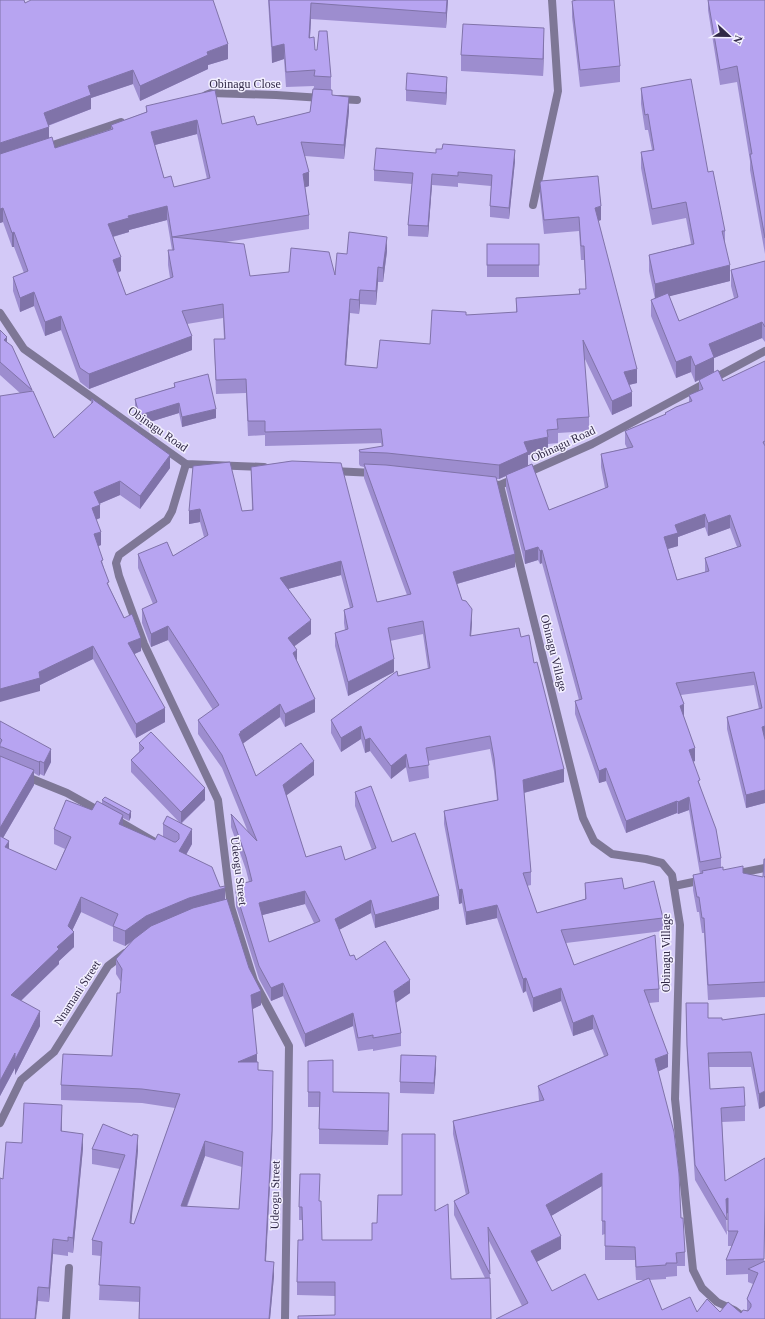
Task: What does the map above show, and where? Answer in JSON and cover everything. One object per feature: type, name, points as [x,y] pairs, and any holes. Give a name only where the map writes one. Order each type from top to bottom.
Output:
[{"type":"street","points":[[533,205],[558,91],[552,0]]},
{"type":"street","name":"Obinagu Close","points":[[196,98],[211,93],[357,100]]},
{"type":"street","points":[[36,150],[130,119]]},
{"type":"street","name":"Obinagu Road","points":[[0,313],[24,349],[186,464],[271,468]]},
{"type":"street","name":"Obinagu Road","points":[[477,483],[500,485],[592,444],[765,351]]},
{"type":"street","name":"Udeogu Street","points":[[186,464],[172,511],[167,520],[119,555],[116,563],[119,576],[144,644],[218,800],[227,908],[254,981],[289,1046],[285,1319]]},
{"type":"street","points":[[324,470],[386,473]]},
{"type":"street","name":"Obinagu Village","points":[[500,485],[583,818],[594,841],[612,854],[662,863],[672,875],[680,925],[675,1099],[693,1270],[702,1288],[717,1302],[734,1310],[746,1319]]},
{"type":"street","points":[[20,774],[67,793],[161,845]]},
{"type":"street","points":[[727,875],[765,868]]},
{"type":"street","points":[[674,886],[712,878]]},
{"type":"street","name":"Nnamani Street","points":[[0,1124],[21,1080],[54,1052],[108,966],[131,949]]},
{"type":"street","points":[[66,1319],[69,1268]]},
{"type":"building","points":[[0,0],[24,0],[25,3],[31,0],[213,0],[228,44],[207,52],[208,55],[140,86],[133,70],[88,86],[91,95],[44,113],[49,127],[0,143]]},
{"type":"building","points":[[269,0],[447,0],[446,13],[311,3],[309,38],[314,37],[315,50],[317,50],[319,31],[327,31],[331,77],[314,76],[315,70],[286,72],[284,44],[272,47]]},
{"type":"building","points":[[614,0],[620,66],[580,70],[572,1]]},
{"type":"building","points":[[708,0],[765,0],[765,238],[750,154],[752,154],[737,66],[720,70]]},
{"type":"building","points":[[463,24],[544,28],[543,59],[461,55]]},
{"type":"building","points":[[407,73],[447,77],[446,93],[406,90]]},
{"type":"building","points":[[691,79],[708,172],[713,171],[725,231],[722,231],[730,265],[655,284],[649,255],[694,244],[686,202],[652,209],[641,152],[654,150],[648,114],[645,115],[641,88]]},
{"type":"building","points":[[313,89],[332,90],[332,95],[349,97],[344,145],[301,142],[309,172],[303,174],[309,215],[172,237],[244,244],[250,276],[289,272],[291,248],[329,252],[335,275],[337,253],[347,254],[349,232],[387,237],[383,268],[378,267],[376,291],[360,290],[359,300],[350,299],[345,365],[377,368],[380,340],[430,344],[432,310],[466,312],[466,315],[517,312],[516,298],[580,294],[579,289],[586,289],[584,246],[581,246],[579,217],[544,220],[540,183],[541,181],[598,176],[601,206],[595,208],[637,369],[624,372],[632,392],[612,401],[583,340],[589,417],[557,419],[558,429],[547,430],[548,437],[524,442],[528,452],[499,465],[387,453],[360,452],[359,450],[383,446],[381,429],[265,432],[265,421],[248,421],[246,379],[216,380],[214,339],[225,339],[223,304],[182,311],[192,336],[89,374],[80,368],[61,316],[45,322],[34,292],[20,298],[13,277],[28,271],[14,232],[12,233],[3,208],[0,209],[0,154],[52,137],[55,148],[113,129],[111,125],[147,112],[146,106],[215,90],[222,124],[254,116],[257,125],[310,112]],"holes":[[[197,120],[210,178],[174,187],[171,176],[164,178],[151,132]],[[167,206],[174,250],[168,250],[173,277],[126,295],[113,260],[121,257],[108,224],[129,218],[128,216]]]},
{"type":"building","points":[[443,144],[515,150],[509,208],[490,206],[492,175],[458,172],[458,176],[432,174],[428,226],[408,225],[413,173],[374,170],[376,148],[436,153],[436,149],[442,149]]},
{"type":"building","points":[[487,244],[539,244],[539,265],[487,265]]},
{"type":"building","points":[[765,261],[765,327],[762,322],[709,344],[714,357],[695,366],[691,356],[676,362],[651,300],[668,293],[679,321],[738,297],[731,270]]},
{"type":"building","points":[[0,330],[7,337],[4,340],[12,346],[32,390],[0,362]]},
{"type":"building","points":[[765,361],[765,441],[763,442],[765,446],[765,726],[762,727],[765,740],[765,790],[746,795],[727,717],[762,708],[754,672],[676,683],[684,704],[680,706],[695,748],[689,750],[700,780],[698,781],[716,829],[721,858],[700,862],[689,797],[626,821],[606,768],[599,771],[575,701],[582,699],[542,550],[540,551],[538,547],[525,551],[506,475],[532,464],[549,510],[608,487],[601,454],[633,447],[625,431],[666,414],[665,413],[676,407],[692,401],[689,395],[703,389],[699,380],[718,370],[723,381]],"holes":[[[705,514],[708,523],[730,515],[741,546],[705,558],[709,571],[677,580],[664,537],[678,533],[675,525]]]},
{"type":"building","points":[[208,374],[216,409],[182,417],[179,403],[140,415],[139,414],[135,399],[175,387],[174,383]]},
{"type":"building","points":[[33,391],[54,438],[93,402],[91,398],[170,455],[140,496],[120,481],[94,492],[100,505],[92,508],[101,532],[94,534],[103,560],[101,561],[109,582],[107,583],[124,618],[132,614],[141,638],[128,643],[165,708],[136,724],[93,646],[39,672],[40,678],[0,689],[0,396]]},
{"type":"building","points":[[292,461],[341,463],[377,602],[411,594],[364,464],[496,477],[515,554],[453,572],[462,600],[466,601],[472,609],[470,636],[519,628],[521,637],[529,635],[534,663],[537,662],[564,769],[523,780],[531,872],[523,873],[537,913],[586,899],[585,883],[622,878],[624,889],[654,881],[663,918],[561,930],[574,965],[655,935],[659,989],[644,990],[668,1054],[655,1059],[674,1132],[685,1252],[676,1253],[677,1263],[636,1267],[635,1247],[605,1246],[605,1221],[602,1221],[602,1173],[546,1205],[561,1236],[531,1251],[552,1291],[585,1274],[598,1300],[649,1278],[662,1310],[690,1297],[697,1312],[707,1299],[720,1312],[728,1302],[741,1313],[743,1310],[748,1311],[751,1304],[747,1299],[758,1273],[748,1269],[765,1261],[765,1319],[496,1319],[528,1303],[488,1227],[490,1274],[454,1201],[469,1193],[453,1121],[544,1100],[538,1086],[608,1055],[593,1015],[573,1023],[561,988],[533,998],[526,978],[523,979],[497,905],[466,912],[462,889],[459,890],[444,811],[498,800],[494,758],[490,736],[426,748],[429,765],[409,768],[406,754],[391,766],[370,738],[365,740],[361,726],[341,738],[331,720],[397,671],[398,676],[430,668],[423,621],[388,628],[394,659],[348,682],[335,633],[348,629],[344,610],[353,607],[341,561],[280,578],[311,620],[288,638],[297,650],[293,653],[315,699],[285,714],[280,704],[239,734],[256,776],[301,743],[314,761],[283,785],[306,857],[341,846],[345,860],[376,848],[355,792],[371,786],[392,842],[415,833],[439,896],[375,915],[371,900],[335,919],[350,956],[354,955],[356,960],[385,941],[410,980],[394,991],[401,1033],[373,1038],[373,1035],[358,1038],[353,1013],[305,1034],[283,983],[271,988],[259,966],[236,893],[236,885],[252,881],[246,857],[231,814],[257,841],[222,755],[198,720],[219,705],[168,626],[151,634],[142,609],[157,602],[138,554],[167,542],[173,556],[208,535],[200,509],[189,511],[193,466],[230,462],[242,511],[253,510],[251,467]],"holes":[[[305,891],[320,921],[269,942],[259,903]]]},
{"type":"building","points":[[0,721],[51,749],[44,763],[0,747],[2,740],[0,738]]},
{"type":"building","points":[[151,732],[205,788],[181,812],[131,760],[144,748],[139,743]]},
{"type":"building","points":[[0,756],[34,770],[0,828]]},
{"type":"building","points":[[105,797],[131,811],[129,815],[102,800]]},
{"type":"building","points":[[66,800],[92,810],[97,801],[123,815],[119,824],[155,840],[158,834],[174,842],[179,839],[179,834],[177,832],[163,824],[167,816],[192,829],[179,851],[212,867],[220,887],[225,886],[225,888],[189,898],[146,916],[125,931],[113,926],[118,914],[81,897],[68,926],[74,932],[57,947],[59,949],[11,995],[40,1011],[15,1060],[15,1053],[0,1081],[0,836],[9,841],[5,847],[56,870],[71,837],[54,829]]},
{"type":"building","points":[[764,859],[765,982],[708,985],[704,918],[702,918],[699,897],[697,897],[693,875],[703,873],[702,871],[723,867],[723,870],[743,866],[743,873],[763,877]]},
{"type":"building","points":[[227,899],[249,968],[261,991],[251,995],[257,1054],[238,1062],[258,1062],[258,1070],[273,1071],[272,1131],[265,1261],[274,1262],[269,1319],[139,1319],[140,1287],[99,1285],[102,1242],[92,1240],[125,1155],[92,1149],[103,1124],[132,1136],[133,1134],[138,1135],[130,1223],[134,1224],[180,1094],[142,1089],[61,1085],[63,1054],[112,1056],[117,993],[120,993],[122,969],[116,959],[134,939],[151,926],[193,908]],"holes":[[[205,1141],[243,1152],[239,1209],[181,1206]]]},
{"type":"building","points":[[686,1003],[708,1003],[708,1018],[722,1018],[722,1020],[765,1014],[765,1091],[759,1094],[751,1052],[708,1053],[710,1089],[744,1087],[745,1106],[721,1108],[725,1181],[765,1158],[764,1259],[726,1260],[738,1231],[728,1231],[728,1198],[726,1199],[727,1220],[695,1165],[687,1045]]},
{"type":"building","points":[[401,1055],[436,1056],[434,1083],[400,1082]]},
{"type":"building","points":[[333,1060],[333,1092],[389,1093],[388,1131],[319,1129],[320,1092],[308,1092],[308,1061]]},
{"type":"building","points":[[24,1103],[62,1105],[61,1131],[83,1134],[73,1238],[68,1237],[68,1241],[53,1239],[49,1288],[38,1287],[35,1319],[0,1319],[0,1178],[3,1179],[6,1142],[22,1143]]},
{"type":"building","points":[[402,1134],[435,1134],[435,1211],[448,1204],[451,1279],[490,1278],[491,1319],[298,1319],[298,1316],[335,1315],[335,1282],[297,1282],[298,1240],[303,1240],[302,1207],[299,1207],[300,1174],[320,1174],[319,1201],[321,1201],[322,1240],[372,1240],[372,1223],[377,1223],[378,1195],[402,1195]]}]
